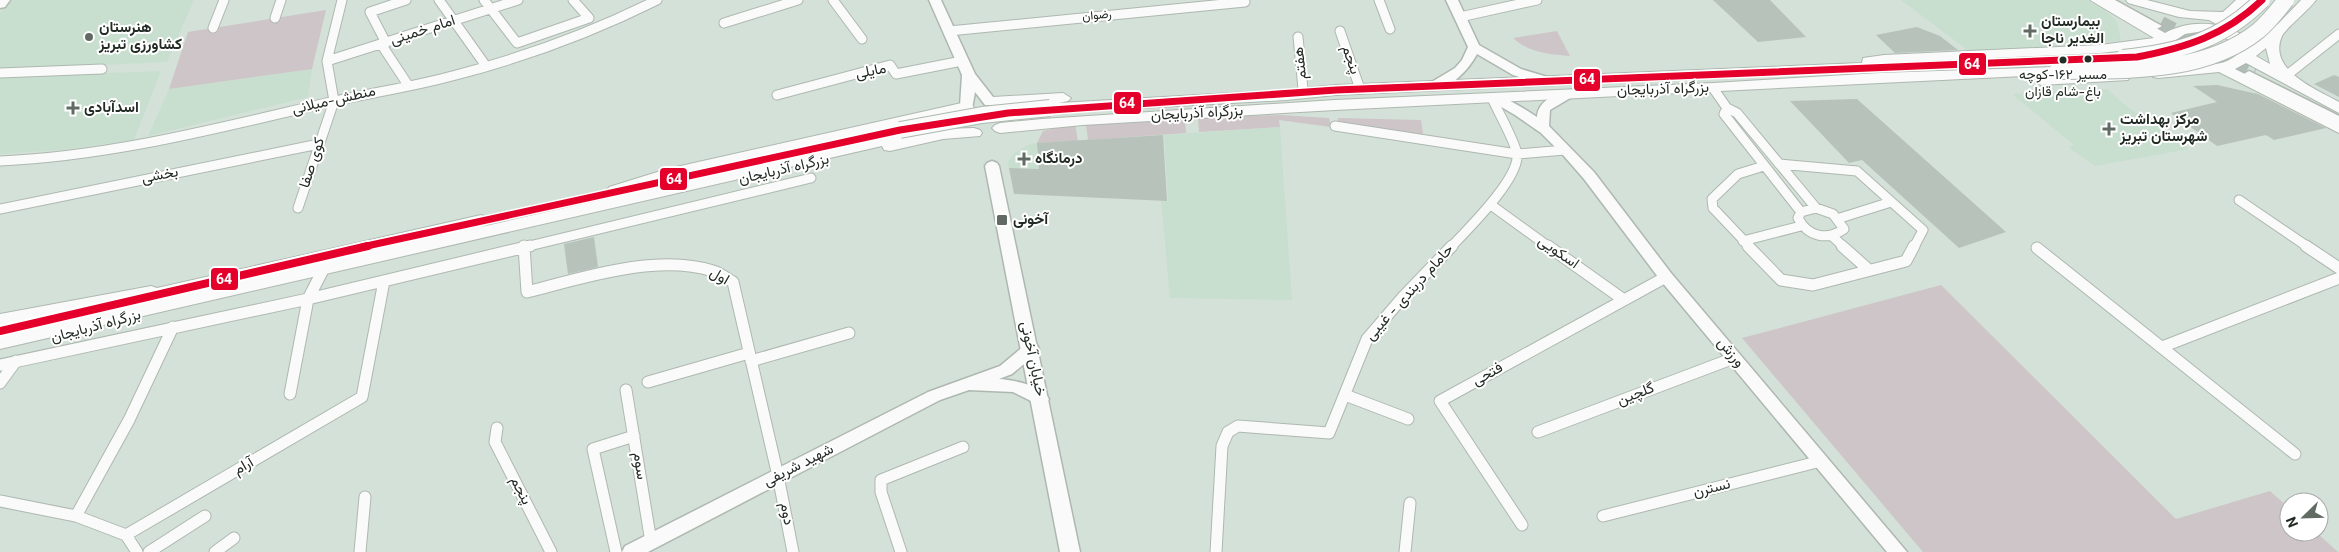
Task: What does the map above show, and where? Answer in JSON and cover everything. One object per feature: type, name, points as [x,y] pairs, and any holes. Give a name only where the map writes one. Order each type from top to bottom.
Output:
[{"type":"highway","points":[[2097,0],[2164,40],[2161,45],[2164,51],[2173,59],[2188,65],[2219,68],[2235,64],[2247,56],[2275,34],[2305,4]]},
{"type":"highway","points":[[2132,0],[2165,11],[2199,17],[2227,16],[2244,0]]},
{"type":"highway","points":[[2132,0],[2191,28],[2204,27],[2234,35],[2249,49],[2247,56]]},
{"type":"highway","points":[[2052,61],[2137,56],[2196,44],[2218,36],[2236,25],[2262,0]]},
{"type":"highway","points":[[2267,0],[2288,7],[2305,4]]},
{"type":"highway","points":[[2052,61],[2114,70],[2150,67],[2214,54],[2237,44],[2255,33],[2271,19],[2286,0]]},
{"type":"highway","name":"بزرگراه آذربایجان","points":[[0,321],[323,270],[597,202],[901,133],[1049,111],[1280,88],[1303,89],[1335,97],[1492,98],[1841,82],[2052,61],[2164,40],[2191,28],[2227,16]]},
{"type":"highway","points":[[2275,34],[2271,49],[2274,61],[2292,78]]},
{"type":"highway","points":[[2247,56],[2292,78],[2339,108]]},
{"type":"highway","points":[[2052,61],[2067,57],[2078,65],[2081,74],[2077,80]]},
{"type":"highway","name":"بزرگراه آذربایجان","points":[[991,102],[1049,111],[1286,110],[1360,89],[1833,68],[2052,61]]},
{"type":"highway","points":[[2219,68],[2339,128]]},
{"type":"highway","name":"بزرگراه آذربایجان","points":[[1841,82],[1907,85],[2077,80],[2219,68]]},
{"type":"highway","points":[[979,102],[991,102],[1002,108],[1006,122],[1000,128],[986,133],[974,133],[964,128],[961,114],[966,107],[979,102]]},
{"type":"highway","name":"بزرگراه آذربایجان","points":[[0,342],[406,237],[597,202],[667,174],[966,107]]},
{"type":"highway","name":"بزرگراه آذربایجان","points":[[1000,128],[1049,111]]},
{"type":"highway","points":[[912,119],[922,120],[928,126],[926,133],[918,139]]},
{"type":"highway","name":"بزرگراه آذربایجان","points":[[597,202],[638,203],[918,139],[943,134],[974,133]]},
{"type":"highway","name":"بزرگراه آذربایجان","points":[[0,331],[192,292]]},
{"type":"highway","name":"بزرگراه آذربایجان","points":[[0,351],[88,332],[192,292]]},
{"type":"main road","points":[[0,4],[4,0]]},
{"type":"main road","points":[[935,0],[969,75],[991,102]]},
{"type":"main road","points":[[1452,0],[1474,47],[1517,72],[1546,81]]},
{"type":"main road","points":[[2105,0],[2158,25],[2117,0]]},
{"type":"main road","points":[[1435,86],[1456,74],[1469,61],[1474,47]]},
{"type":"main road","points":[[2339,115],[2252,73],[2339,122]]},
{"type":"main road","points":[[966,107],[969,75]]},
{"type":"main road","points":[[1542,128],[1544,109],[1550,103],[1571,94]]},
{"type":"main road","name":"ورزش","points":[[1492,98],[1509,104],[1528,116],[1582,168],[1666,277],[1898,552]]},
{"type":"main road","name":"خیابان آخونی","points":[[992,166],[1041,398],[1070,552]]},
{"type":"main road","name":"شهید شریفی","points":[[631,552],[934,396],[1006,370],[1031,349]]},
{"type":"main road","points":[[969,384],[1016,386],[1041,398]]},
{"type":"street","points":[[213,28],[224,0]]},
{"type":"street","points":[[275,18],[281,0]]},
{"type":"street","name":"کوی صفا","points":[[298,208],[334,101],[327,62],[342,0]]},
{"type":"street","points":[[406,0],[370,12],[384,43],[408,85]]},
{"type":"street","points":[[439,0],[486,66]]},
{"type":"street","points":[[484,0],[517,44],[589,18],[573,0]]},
{"type":"street","name":"امام خمینی","points":[[327,62],[518,0]]},
{"type":"street","name":"منطش-میلانی","points":[[0,161],[76,157],[157,143],[486,66],[562,41],[606,24],[657,0]]},
{"type":"street","points":[[724,23],[798,0]]},
{"type":"street","points":[[832,0],[862,39]]},
{"type":"street","points":[[1379,0],[1390,29]]},
{"type":"street","points":[[1460,17],[1532,1]]},
{"type":"street","name":"رضوان","points":[[949,31],[1245,2]]},
{"type":"street","points":[[555,30],[562,41]]},
{"type":"street","name":"پنجم","points":[[1340,31],[1360,89]]},
{"type":"street","points":[[2292,78],[2339,34]]},
{"type":"street","name":"هفتم","points":[[1298,37],[1303,89]]},
{"type":"street","name":"مایلی","points":[[777,96],[890,65],[896,74],[962,61]]},
{"type":"street","points":[[0,73],[102,69]]},
{"type":"street","points":[[1713,88],[1727,108],[1737,113],[1816,208]]},
{"type":"street","points":[[1492,98],[1517,154]]},
{"type":"street","points":[[1727,108],[1724,114],[1801,212]]},
{"type":"street","points":[[1334,126],[1517,154],[1565,150]]},
{"type":"street","name":"بخشی","points":[[0,209],[319,144]]},
{"type":"street","name":"حامام دربندی - غیبی","points":[[1216,552],[1222,446],[1228,432],[1238,426],[1329,433],[1367,339],[1403,297],[1491,205],[1516,166],[1517,154]]},
{"type":"street","points":[[1764,166],[1738,174],[1712,199],[1713,208],[1780,280],[1813,285],[1906,261],[1923,230],[1857,171],[1779,164]]},
{"type":"street","points":[[0,365],[308,299],[811,178]]},
{"type":"street","points":[[2240,200],[2339,268]]},
{"type":"street","points":[[1840,218],[1891,202]]},
{"type":"street","name":"اسکویی","points":[[1491,205],[1624,300]]},
{"type":"street","points":[[1816,208],[1829,211],[1840,218],[1844,230],[1832,236],[1814,234],[1801,226],[1798,218],[1801,212],[1816,208]]},
{"type":"street","points":[[1743,241],[1801,226]]},
{"type":"street","points":[[1832,236],[1869,270]]},
{"type":"street","name":"اول","points":[[524,246],[527,292],[602,274],[669,265],[711,270],[733,282],[778,476]]},
{"type":"street","points":[[2036,248],[2295,454]]},
{"type":"street","points":[[290,394],[308,299],[323,270]]},
{"type":"street","name":"فتحی","points":[[1522,525],[1440,401],[1666,277]]},
{"type":"street","points":[[2162,347],[2339,278]]},
{"type":"street","name":"آرام","points":[[126,535],[362,398],[384,281]]},
{"type":"street","points":[[76,516],[129,420],[173,327]]},
{"type":"street","points":[[648,382],[849,333]]},
{"type":"street","name":"گلچین","points":[[1538,432],[1734,358]]},
{"type":"street","points":[[0,383],[16,361]]},
{"type":"street","name":"سوم","points":[[626,390],[651,542]]},
{"type":"street","points":[[1344,395],[1408,419]]},
{"type":"street","name":"پنجم","points":[[497,428],[495,442],[551,552]]},
{"type":"street","points":[[616,552],[593,449],[634,436]]},
{"type":"street","points":[[901,552],[881,492],[881,480],[962,447]]},
{"type":"street","name":"نسترن","points":[[1603,516],[1821,461]]},
{"type":"street","name":"دوم","points":[[778,476],[794,552]]},
{"type":"street","points":[[360,552],[365,497]]},
{"type":"street","points":[[0,501],[76,516],[126,535],[138,552]]},
{"type":"street","points":[[1405,552],[1410,503]]},
{"type":"street","points":[[149,552],[205,516]]},
{"type":"street","points":[[215,552],[234,538]]},
{"type":"shaded area","name":"هنرستان کشاورزی تبریز","points":[[12,0],[194,0],[167,62],[0,70],[0,13]]},
{"type":"shaded area","name":"بیمارستان الغدیر ناجا","points":[[1901,0],[2086,0],[2104,10],[2117,21],[2121,41],[1970,52]]},
{"type":"shaded area","points":[[326,10],[312,69],[169,89],[188,32]]},
{"type":"shaded area","points":[[1557,31],[1570,56],[1533,50],[1513,38]]},
{"type":"shaded area","points":[[312,69],[308,97],[148,136],[169,89]]},
{"type":"shaded area","name":"اسدآبادی","points":[[161,71],[134,140],[61,150],[0,154],[0,77]]},
{"type":"shaded area","name":"مرکز بهداشت شهرستان تبریز","points":[[2108,89],[2136,113],[2141,112],[2189,149],[2095,166],[2068,147],[2074,145],[2012,94]]},
{"type":"shaded area","points":[[1281,115],[1329,118],[1331,127],[1279,120],[1280,127],[1199,132],[1198,117]]},
{"type":"shaded area","points":[[1338,118],[1421,120],[1424,140],[1337,127]]},
{"type":"shaded area","points":[[1185,120],[1186,133],[1088,140],[1086,125]]},
{"type":"shaded area","points":[[1075,124],[1078,141],[1037,143],[1043,131]]},
{"type":"shaded area","points":[[1280,127],[1292,300],[1170,298],[1161,201],[1168,201],[1164,135]]},
{"type":"shaded area","name":"درمانگاه","points":[[1037,143],[1039,169],[1009,168],[1008,162],[1014,153],[1030,144]]},
{"type":"shaded area","points":[[1941,285],[2176,519],[2270,491],[2279,499],[2279,542],[2327,542],[2338,552],[1923,552],[1742,338]]},
{"type":"building","points":[[1713,0],[1770,0],[1806,37],[1758,42]]},
{"type":"building","points":[[1917,27],[1940,36],[1958,50],[1895,53],[1876,35]]},
{"type":"building","points":[[2334,75],[2339,77],[2339,97],[2314,84]]},
{"type":"building","points":[[2217,85],[2258,94],[2326,128],[2274,140],[2266,135],[2217,146],[2171,113],[2217,102],[2193,86]]},
{"type":"building","points":[[1857,99],[2006,232],[1959,248],[1862,160],[1849,163],[1790,101]]},
{"type":"building","points":[[1163,135],[1167,201],[1014,194],[1009,168],[1039,169],[1037,143]]},
{"type":"building","points":[[594,237],[598,267],[568,274],[564,244]]},
{"type":"tunnel","points":[[2161,23],[2255,72]]},
{"type":"transit line","name":"64","points":[[0,331],[387,241],[954,120],[1063,108],[1336,90],[2137,57],[2172,50],[2205,40],[2235,24],[2262,0]]},
{"type":"place","name":"بیمارستان الغدیر ناجا","points":[[2030,31]]},
{"type":"place","name":"هنرستان کشاورزی تبریز","points":[[89,37]]},
{"type":"place","name":"مسیر ۱۶۲-کوچه باغ-شام قازان","points":[[2063,60]]},
{"type":"place","name":"اسدآبادی","points":[[73,108]]},
{"type":"place","name":"مرکز بهداشت شهرستان تبریز","points":[[2109,129]]},
{"type":"place","name":"درمانگاه","points":[[1024,159]]},
{"type":"place","name":"آخونی","points":[[1002,220]]}]
